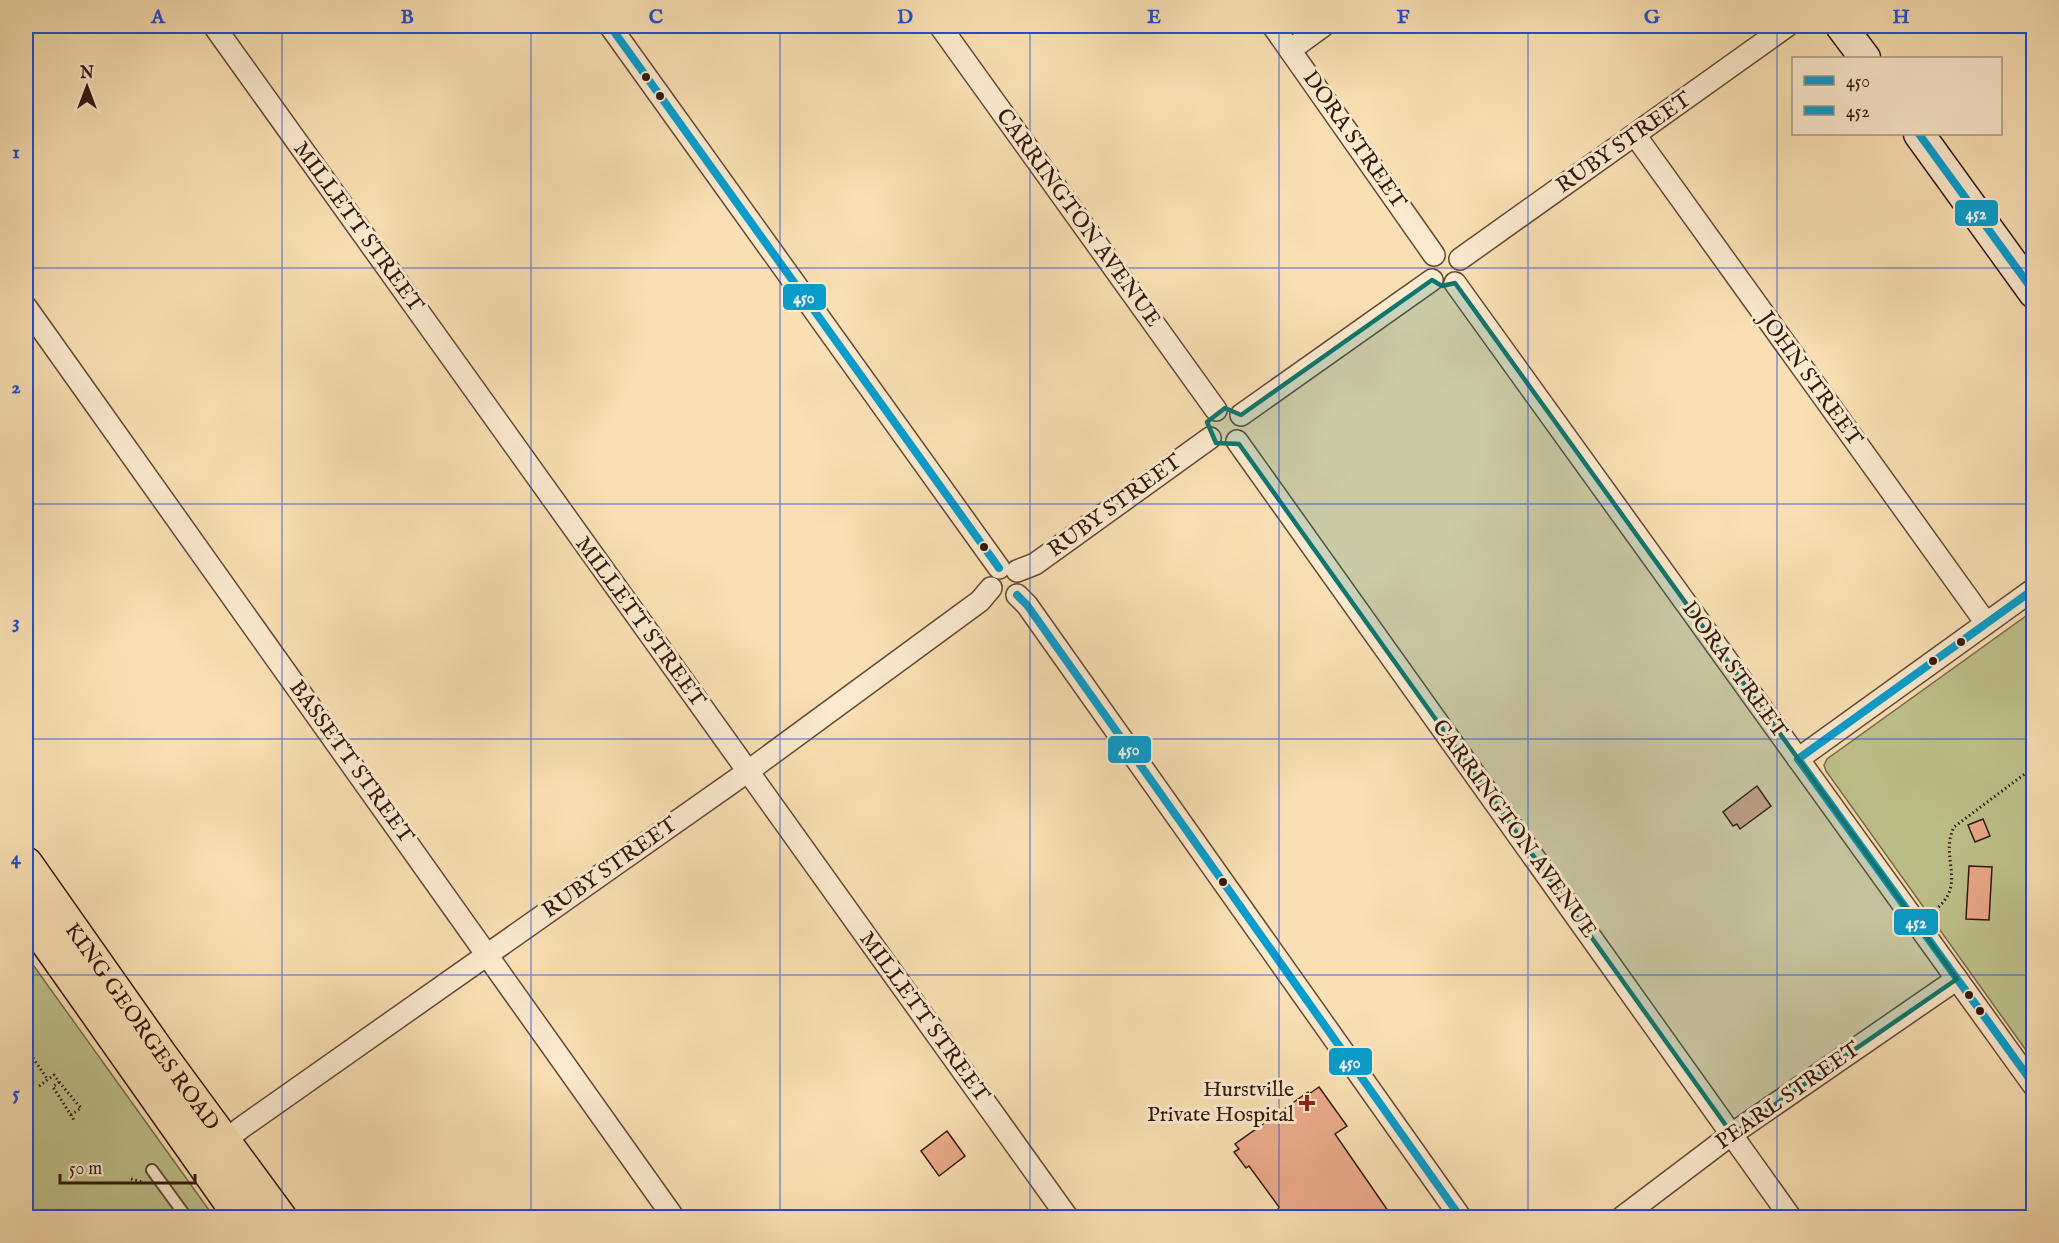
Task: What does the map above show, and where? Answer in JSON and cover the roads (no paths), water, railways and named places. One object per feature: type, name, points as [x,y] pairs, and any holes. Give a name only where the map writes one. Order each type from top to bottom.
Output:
[{"type":"highway","name":"KING GEORGES ROAD","points":[[26,864],[280,1218]]},
{"type":"highway","name":"KING GEORGES ROAD","points":[[26,912],[242,1218]]},
{"type":"street","name":"MILLETT STREET","points":[[214,26],[1068,1218]]},
{"type":"street","points":[[610,26],[1008,569],[1023,583],[1017,596],[1002,599],[993,593],[990,579],[1008,569]]},
{"type":"street","name":"CARRINGTON AVENUE","points":[[940,26],[1216,410]]},
{"type":"street","name":"DORA STREET","points":[[1273,26],[1434,255]]},
{"type":"street","points":[[1290,50],[1323,26]]},
{"type":"street","name":"RUBY STREET","points":[[1460,259],[1787,26]]},
{"type":"street","points":[[1841,26],[1864,57]]},
{"type":"street","name":"JOHN STREET","points":[[1635,135],[1986,623]]},
{"type":"street","points":[[1920,135],[2034,293]]},
{"type":"street","points":[[1440,252],[1450,252],[1460,259],[1463,271],[1455,284],[1442,286],[1432,280],[1427,269],[1434,255],[1440,252]]},
{"type":"street","points":[[1241,415],[1432,280]]},
{"type":"street","name":"DORA STREET","points":[[1455,284],[2034,1086]]},
{"type":"street","name":"BASSETT STREET","points":[[26,307],[674,1218]]},
{"type":"street","points":[[1225,408],[1234,410],[1244,420],[1244,432],[1237,441],[1230,445],[1216,443],[1210,438],[1207,423],[1210,415],[1216,410],[1225,408]]},
{"type":"street","name":"RUBY STREET","points":[[1008,569],[1035,564],[1210,438]]},
{"type":"street","name":"CARRINGTON AVENUE","points":[[1237,441],[1791,1218]]},
{"type":"street","name":"RUBY STREET","points":[[224,1142],[747,772],[980,601],[991,588]]},
{"type":"street","points":[[1798,759],[2034,589]]},
{"type":"street","points":[[1017,596],[1027,605],[1461,1218]]},
{"type":"street","name":"PEARL STREET","points":[[1621,1218],[1732,1134],[1957,979]]},
{"type":"lane","points":[[152,1170],[187,1218]]},
{"type":"place","name":"Hurstville Private Hospital","points":[[1307,1103]]}]
